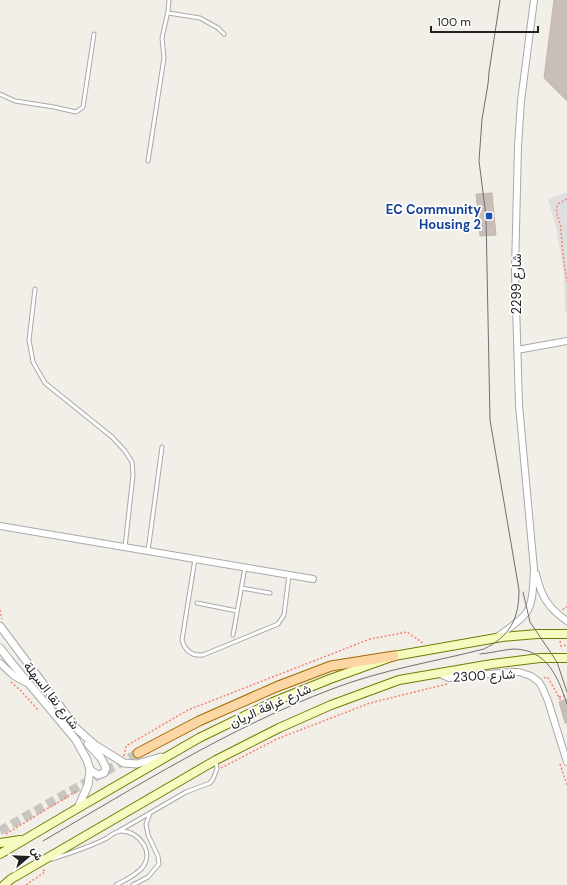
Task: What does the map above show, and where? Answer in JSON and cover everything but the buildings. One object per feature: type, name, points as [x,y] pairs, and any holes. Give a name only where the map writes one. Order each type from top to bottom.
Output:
[{"type":"main road","name":"شارع غرافة الريان","points":[[0,854],[199,738],[273,702],[330,679],[394,656],[496,638],[538,634],[567,634]]},
{"type":"main road","points":[[138,753],[199,721],[276,687],[331,666],[394,656]]},
{"type":"main road","name":"شارع غرافة الريان","points":[[4,885],[11,879],[216,760],[279,728],[331,705],[399,680],[492,664],[540,658],[567,658]]},
{"type":"main road","points":[[0,843],[24,839]]},
{"type":"street","name":"شارع 2299","points":[[534,0],[521,101],[518,146],[515,271],[516,350],[519,405],[534,569],[540,591],[549,606],[567,621]]},
{"type":"street","points":[[516,350],[567,341]]},
{"type":"street","points":[[0,526],[313,579]]},
{"type":"street","name":"شارع 2299","points":[[496,638],[523,617],[528,610],[532,592],[534,569]]},
{"type":"street","name":"شارع نقا السهلة","points":[[0,626],[77,729],[95,745],[124,763],[137,764],[145,763],[180,749]]},
{"type":"street","name":"شارع نقا السهلة","points":[[0,648],[76,740],[87,760],[90,770]]},
{"type":"street","name":"شارع نقا السهلة","points":[[0,663],[14,676],[31,685]]},
{"type":"street","name":"شارع 2300","points":[[438,673],[450,678],[511,672],[518,672],[532,676],[539,682],[545,692],[567,762]]},
{"type":"street","points":[[77,729],[101,758],[106,768],[104,773],[98,775],[90,770]]},
{"type":"street","points":[[78,808],[86,791],[90,777],[90,770]]},
{"type":"lane","points":[[148,161],[164,58],[162,38],[168,13],[169,0]]},
{"type":"lane","points":[[168,13],[200,18],[218,28],[224,34]]},
{"type":"lane","points":[[0,94],[15,101],[76,112],[83,107],[94,34]]},
{"type":"lane","points":[[35,289],[29,340],[34,362],[45,383],[99,426],[125,451],[132,462],[133,476],[125,547]]},
{"type":"lane","points":[[148,551],[162,447]]},
{"type":"lane","points":[[195,559],[182,640],[189,652],[198,655],[203,655],[278,624],[284,615],[289,575]]},
{"type":"lane","points":[[234,635],[245,567]]},
{"type":"lane","points":[[241,588],[270,593]]},
{"type":"lane","points":[[197,603],[237,611]]},
{"type":"lane","points":[[39,863],[92,846],[186,792],[210,783],[217,769],[216,760]]},
{"type":"lane","points":[[133,885],[148,877],[159,864],[158,856],[148,835],[146,824],[150,813]]},
{"type":"lane","points":[[116,885],[135,875],[143,867],[146,858],[144,843],[131,833],[119,830]]},
{"type":"path","points":[[567,199],[558,204],[556,210],[560,226],[567,282]]},
{"type":"path","points":[[6,678],[20,690],[39,711]]},
{"type":"path","points":[[217,769],[278,739],[370,703],[449,684]]},
{"type":"path","points":[[559,697],[567,695]]},
{"type":"path","points":[[558,758],[567,785]]},
{"type":"path","points":[[5,834],[78,790],[86,791]]},
{"type":"path","points":[[26,885],[45,872],[39,863]]},
{"type":"shaded area","points":[[567,192],[567,312],[565,310],[564,276],[557,231],[548,199]]},
{"type":"tunnel","points":[[0,831],[138,753]]},
{"type":"tram line","points":[[43,841],[184,759],[257,721],[294,704],[351,682],[388,671],[484,649],[493,644],[511,626],[517,610],[519,590],[490,420],[486,216],[479,161],[482,119],[500,0]]},
{"type":"tram line","points":[[523,592],[530,622],[557,662],[567,692]]},
{"type":"tram line","points":[[480,654],[513,649],[525,650],[535,654],[543,659],[555,675],[567,704]]},
{"type":"place","name":"EC Community Housing 2","points":[[489,216]]}]
